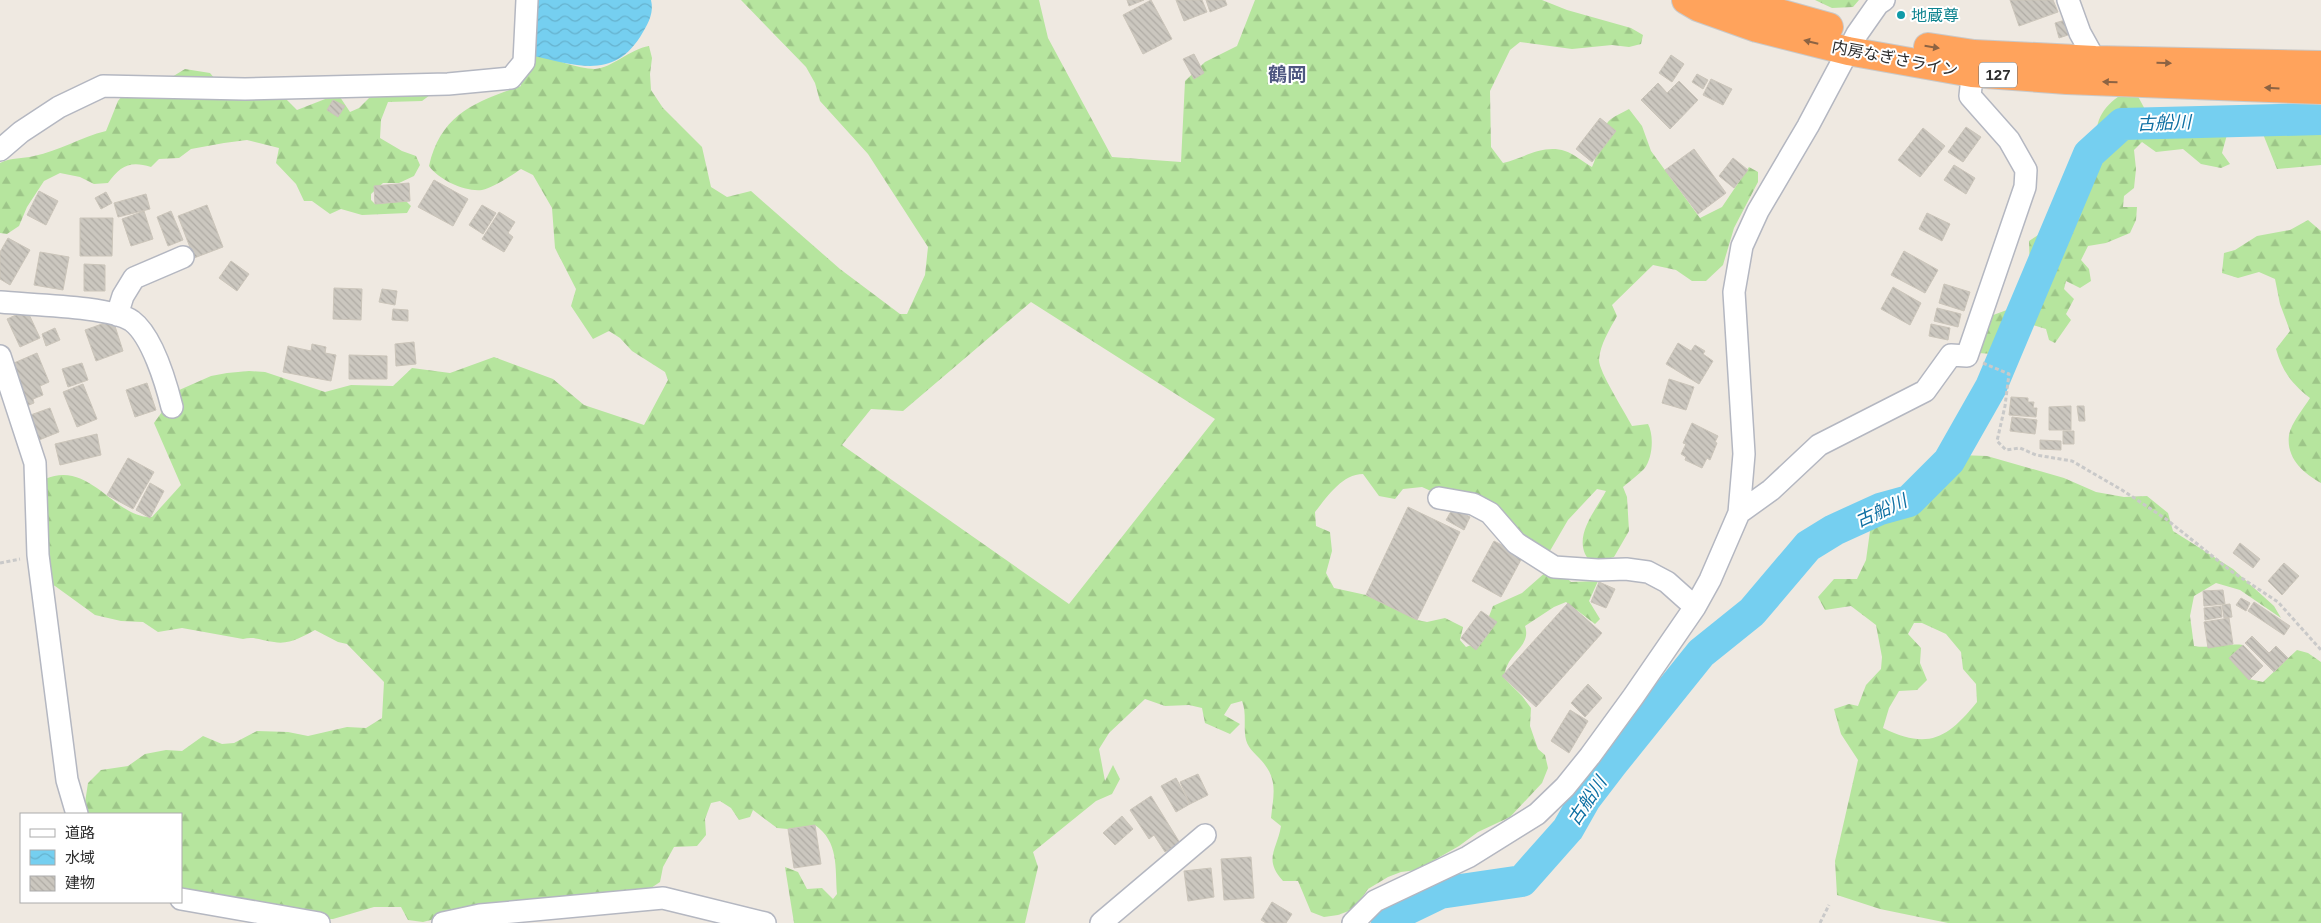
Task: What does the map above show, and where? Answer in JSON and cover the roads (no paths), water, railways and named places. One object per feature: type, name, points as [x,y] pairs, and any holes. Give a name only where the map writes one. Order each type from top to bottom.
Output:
[{"type":"highway","name":"内房なぎさライン","points":[[1686,0],[1698,7],[1757,28],[2067,80],[2321,90]]},
{"type":"highway","name":"内房なぎさライン","points":[[1732,0],[1852,43]]},
{"type":"highway","name":"内房なぎさライン","points":[[1973,63],[2095,60],[2321,65]]},
{"type":"street","points":[[0,150],[21,132],[59,107],[103,86],[245,89],[448,84],[511,78],[524,62],[527,0]]},
{"type":"street","points":[[1353,923],[1375,901],[1468,857],[1538,814],[1565,787],[1633,698],[1710,580],[1739,513],[1744,454],[1734,292],[1742,246],[1758,211],[1808,126],[1852,43],[1878,4],[1884,0]]},
{"type":"street","points":[[2068,0],[2080,33],[2095,60]]},
{"type":"street","points":[[1739,513],[1771,490],[1819,445],[1925,390],[1952,355],[1967,356],[2025,187],[2026,170],[2009,140],[1970,96],[1973,63]]},
{"type":"street","points":[[117,315],[123,296],[134,278],[183,257]]},
{"type":"street","points":[[0,302],[110,312],[132,322],[151,346],[168,388],[172,407]]},
{"type":"street","points":[[0,356],[35,463],[38,555],[67,780],[77,813]]},
{"type":"street","points":[[1439,498],[1473,504],[1490,513],[1516,543],[1554,567],[1591,570],[1626,569],[1648,572],[1667,582],[1694,606]]},
{"type":"street","points":[[1101,923],[1205,835]]},
{"type":"street","points":[[443,923],[480,915],[663,898],[765,923]]},
{"type":"street","points":[[182,899],[319,923]]},
{"type":"water","points":[[537,0],[651,0],[652,9],[649,21],[643,32],[632,47],[621,57],[609,63],[595,66],[581,65],[534,56]]},
{"type":"waterway","name":"古船川","points":[[1387,923],[1403,911],[1440,893],[1522,881],[1568,829],[1585,799],[1701,653],[1752,612],[1808,546],[1834,530],[1880,509],[1909,501],[1949,461],[1991,387],[2089,154],[2122,124],[2321,119]]},
{"type":"place","name":"地蔵尊","points":[[1901,15]]},
{"type":"district","name":"鶴岡","points":[[1287,74]]}]
